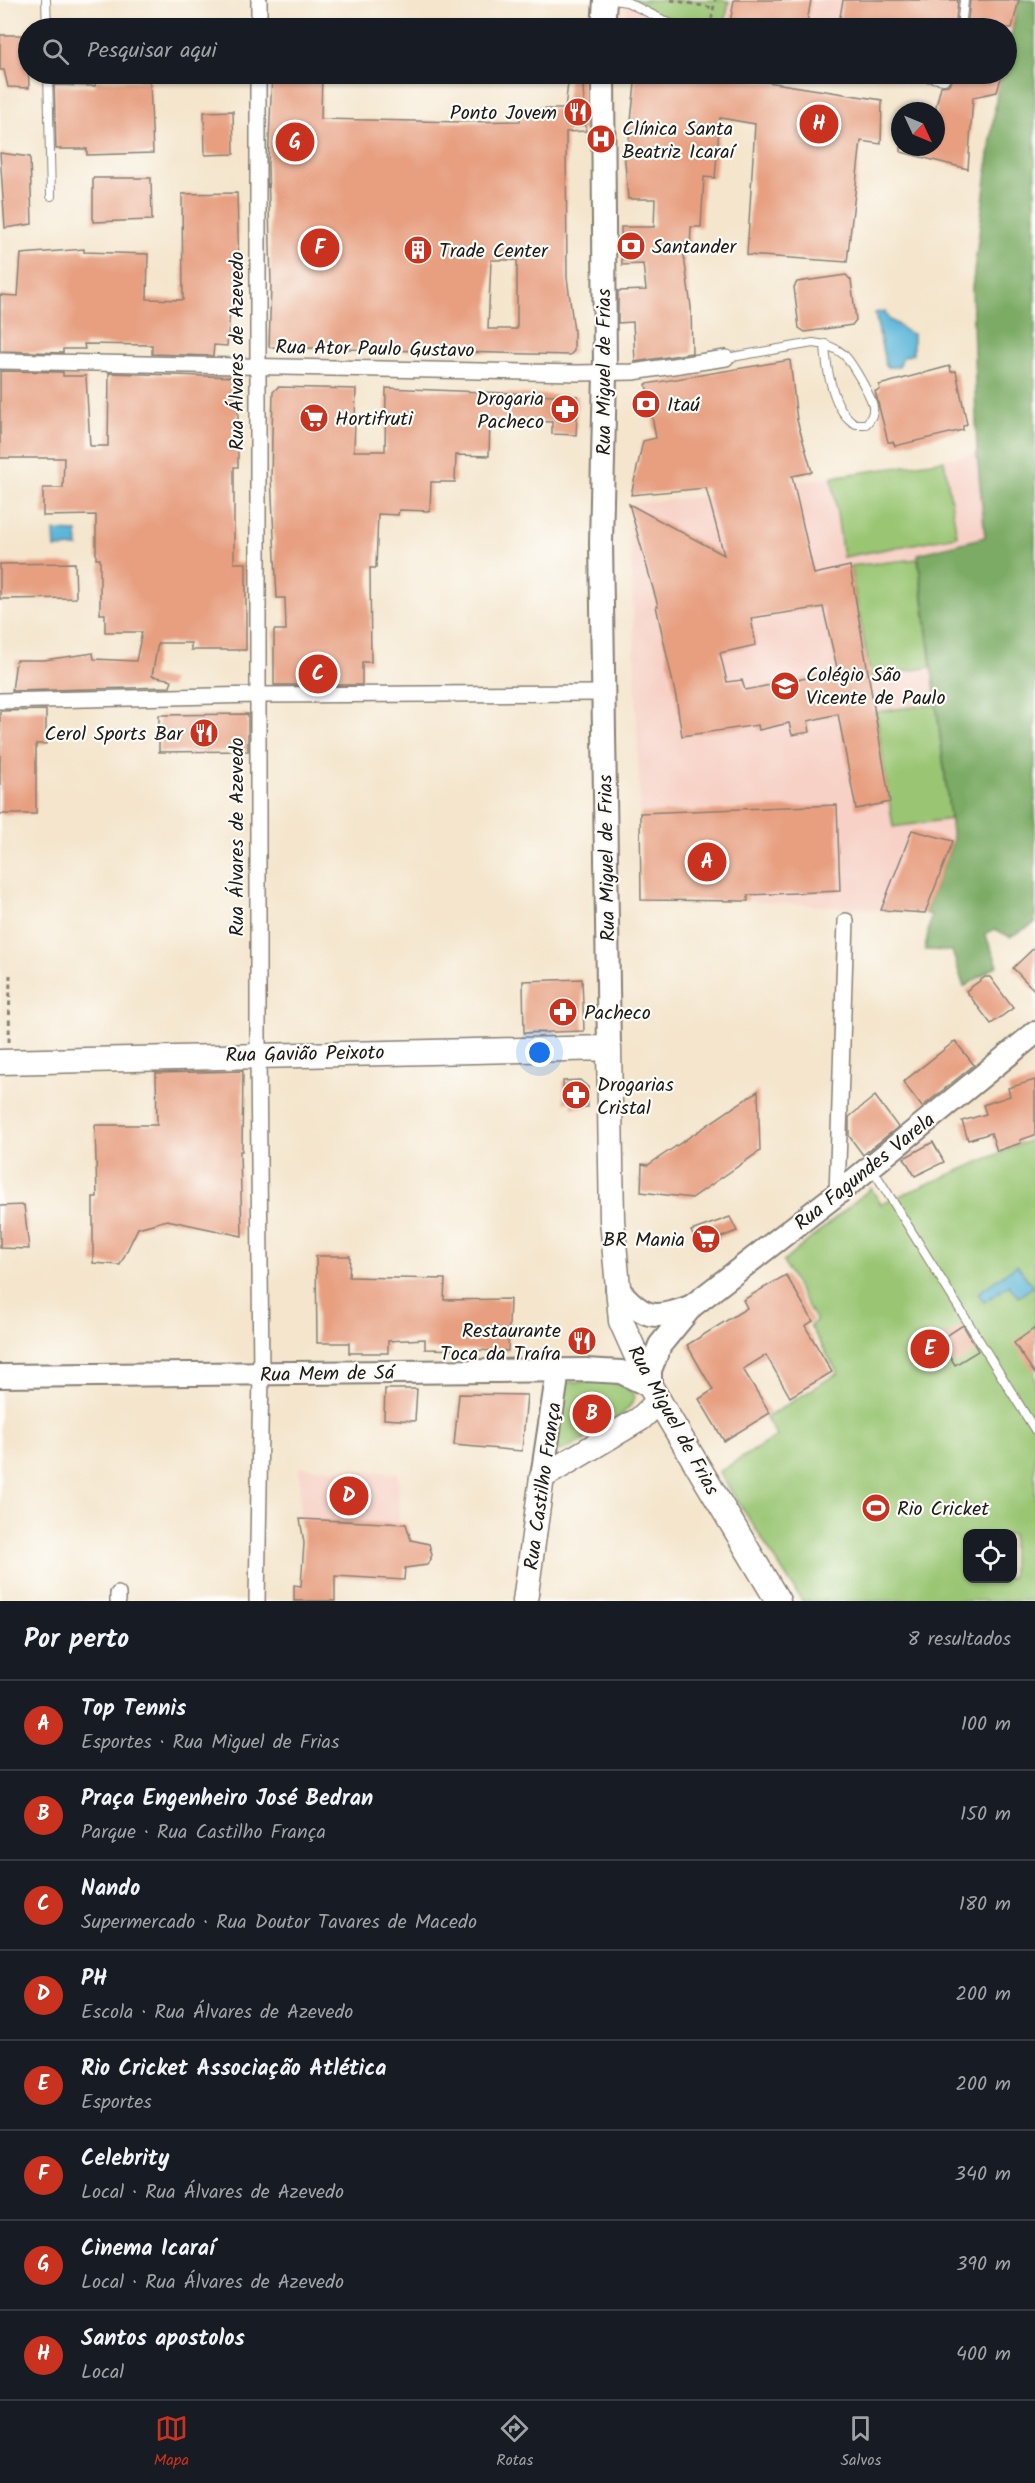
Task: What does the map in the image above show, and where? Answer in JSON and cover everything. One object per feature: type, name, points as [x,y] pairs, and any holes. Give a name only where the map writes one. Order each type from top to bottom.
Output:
[{"type":"main road","points":[[603,18],[604,0]]},
{"type":"main road","name":"Rua Miguel de Frias","points":[[603,84],[604,373],[601,543],[612,1220],[617,1288],[621,1321],[654,1393],[778,1601]]},
{"type":"main road","name":"Rua Fagundes Varela","points":[[654,1393],[650,1370],[660,1346],[692,1306],[871,1167],[1035,1032]]},
{"type":"main road","name":"Rua Gavião Peixoto","points":[[5,1062],[258,1054],[609,1048]]},
{"type":"main road","name":"Rua Fagundes Varela","points":[[617,1288],[636,1309],[652,1316],[663,1316],[692,1306]]},
{"type":"main road","name":"Rua Castilho França","points":[[525,1601],[558,1371]]},
{"type":"main road","name":"Rua Mem de Sá","points":[[0,1376],[621,1372],[654,1393]]},
{"type":"main road","points":[[542,1477],[634,1424],[654,1393]]},
{"type":"street","points":[[258,18],[259,0]]},
{"type":"street","name":"Rua Álvares de Azevedo","points":[[257,1601],[261,1374],[257,694],[258,84]]},
{"type":"street","name":"Rua Ator Paulo Gustavo","points":[[0,361],[604,373],[633,372],[726,358]]},
{"type":"street","points":[[0,701],[257,694],[603,693]]},
{"type":"street","points":[[837,1194],[846,921]]},
{"type":"lane","points":[[46,0],[47,18]]},
{"type":"lane","points":[[613,0],[627,2],[659,18]]},
{"type":"lane","points":[[962,18],[964,0]]},
{"type":"lane","points":[[48,84],[51,196]]},
{"type":"lane","points":[[726,358],[806,344],[825,344],[844,355],[872,402],[873,414],[866,424],[856,424],[847,417],[827,378],[825,344]]},
{"type":"lane","points":[[871,1167],[940,1274],[1035,1430]]},
{"type":"path","points":[[671,0],[714,8]]},
{"type":"path","points":[[712,18],[715,0]]},
{"type":"path","points":[[5,1062],[10,975]]},
{"type":"shaded area","points":[[627,0],[1019,0],[1015,18],[626,18]]},
{"type":"shaded area","points":[[944,84],[999,84],[997,92],[973,97],[959,86]]},
{"type":"shaded area","name":"Colégio São Vicente de Paulo","points":[[977,454],[985,537],[918,554],[953,841],[925,913],[748,901],[750,807],[640,813],[629,504],[716,495]]},
{"type":"shaded area","points":[[299,1467],[398,1473],[399,1524],[300,1519]]},
{"type":"green space","points":[[627,0],[729,1],[726,18],[660,18]]},
{"type":"green space","points":[[1019,0],[1035,0],[1035,923],[1010,937],[995,929],[985,934],[998,965],[964,987],[952,951],[925,950],[931,915],[925,913],[953,841],[918,554],[985,537],[977,454],[972,288],[997,92],[999,84],[1017,84],[1017,18],[1015,18]]},
{"type":"green space","points":[[944,460],[957,536],[843,557],[832,477]]},
{"type":"green space","points":[[918,559],[931,667],[871,677],[850,566]]},
{"type":"green space","points":[[936,704],[950,819],[893,827],[876,712]]},
{"type":"green space","points":[[1035,1138],[1035,1601],[802,1601],[719,1472],[777,1436],[766,1418],[838,1373],[810,1326],[816,1321],[783,1262],[871,1188],[881,1204]]},
{"type":"green space","points":[[569,1382],[615,1382],[630,1390],[635,1397],[614,1421],[578,1443],[559,1451],[556,1447],[566,1385]]},
{"type":"water","points":[[885,311],[889,320],[913,334],[913,354],[903,357],[899,367],[886,367],[875,313]]},
{"type":"water","points":[[54,531],[77,532],[78,547],[55,548]]},
{"type":"water","points":[[1017,1265],[1033,1287],[1018,1297],[1009,1285],[984,1302],[978,1293]]},
{"type":"building","points":[[734,0],[811,0],[808,18],[731,18]]},
{"type":"building","points":[[843,0],[958,0],[956,18],[840,18]]},
{"type":"building","points":[[970,0],[1019,0],[1014,18],[968,18]]},
{"type":"building","points":[[0,35],[18,35],[18,84],[29,84],[29,88],[8,87],[4,70],[0,70]]},
{"type":"building","points":[[95,84],[150,84],[153,153],[87,155],[87,149],[56,149],[54,85],[95,86]]},
{"type":"building","points":[[272,84],[322,84],[321,119],[462,122],[520,121],[521,109],[565,109],[568,84],[583,84],[586,131],[566,132],[567,277],[574,331],[574,351],[570,355],[269,347],[271,286],[268,165]],"holes":[[[491,260],[517,260],[517,329],[488,329]]]},
{"type":"building","points":[[635,84],[780,84],[882,100],[881,144],[861,141],[847,262],[747,255],[755,124],[720,118],[715,178],[704,177],[701,227],[691,227],[690,250],[683,249],[691,307],[692,353],[635,362],[633,322],[618,323],[618,291],[646,290],[643,264],[622,265],[621,227],[654,227],[655,199],[628,199],[624,150],[628,149]]},
{"type":"building","points":[[999,84],[997,92],[973,97],[968,169],[917,156],[945,156],[945,102],[937,102],[941,86]]},
{"type":"building","points":[[233,111],[234,154],[205,155],[204,112]]},
{"type":"building","points":[[0,153],[30,157],[32,224],[5,228]]},
{"type":"building","points":[[93,178],[151,178],[152,220],[93,222]]},
{"type":"building","points":[[237,193],[240,311],[230,312],[227,346],[214,345],[213,356],[152,354],[152,345],[84,344],[85,349],[63,349],[63,353],[0,351],[0,295],[18,296],[21,254],[84,249],[84,252],[148,254],[147,299],[183,300],[182,194]]},
{"type":"building","points":[[846,275],[851,280],[856,320],[852,325],[805,332],[799,328],[794,287],[797,282]]},
{"type":"building","points":[[790,360],[797,420],[812,472],[792,476],[814,574],[850,566],[890,802],[856,809],[838,714],[808,721],[810,732],[792,735],[789,723],[759,730],[758,725],[682,736],[656,606],[658,606],[629,504],[724,555],[706,488],[631,495],[643,441],[656,438],[646,384]],"holes":[[[823,607],[838,672],[745,690],[742,680],[727,682],[720,653],[756,645],[751,618]]]},
{"type":"building","points":[[950,366],[951,372],[956,371],[967,424],[963,426],[963,430],[895,446],[893,442],[888,442],[875,391],[880,390],[879,385]]},
{"type":"building","points":[[0,371],[63,372],[63,376],[86,376],[90,446],[108,446],[109,373],[238,377],[238,467],[234,467],[234,563],[246,563],[246,650],[191,650],[191,643],[158,643],[152,676],[172,680],[170,687],[12,691],[16,660],[44,660],[93,653],[94,659],[136,661],[142,632],[105,632],[105,614],[100,614],[100,559],[96,559],[96,515],[43,516],[43,488],[63,488],[64,458],[0,458]]},
{"type":"building","points":[[278,387],[356,389],[354,451],[385,451],[386,388],[578,396],[576,435],[552,434],[552,422],[490,419],[489,456],[456,455],[455,482],[431,482],[430,511],[399,510],[398,515],[378,514],[376,568],[370,568],[371,662],[362,662],[362,685],[274,685],[274,630],[286,630],[285,598],[277,598],[271,477],[273,392]]},
{"type":"building","points":[[75,563],[76,598],[0,599],[0,564]]},
{"type":"building","points":[[46,710],[46,744],[36,744],[36,814],[0,814],[0,711]]},
{"type":"building","name":"Cerol Sports Bar","points":[[248,714],[248,751],[159,752],[159,715]]},
{"type":"building","points":[[837,805],[840,891],[748,895],[748,901],[641,900],[640,813]]},
{"type":"building","points":[[912,830],[953,841],[925,913],[881,910]]},
{"type":"building","points":[[1035,947],[1035,991],[1013,968]]},
{"type":"building","points":[[985,977],[990,977],[1013,1008],[991,1024],[966,991]]},
{"type":"building","points":[[582,979],[584,1031],[524,1033],[523,981]]},
{"type":"building","points":[[955,1041],[974,1065],[922,1107],[903,1082]]},
{"type":"building","points":[[243,1071],[242,1151],[240,1151],[242,1236],[167,1220],[138,1228],[120,1265],[93,1263],[93,1197],[97,1197],[95,1125],[157,1125],[156,1073]]},
{"type":"building","name":"Drogarias Cristal","points":[[580,1080],[588,1087],[588,1107],[572,1108],[571,1102],[564,1103],[563,1081]]},
{"type":"building","points":[[1035,1080],[1035,1135],[1020,1140],[1021,1143],[997,1151],[991,1133],[968,1140],[962,1121],[986,1114],[983,1105],[1010,1096],[1008,1088]]},
{"type":"building","points":[[758,1091],[760,1151],[692,1198],[641,1192],[642,1164],[648,1165]]},
{"type":"building","points":[[875,1096],[898,1127],[863,1155],[849,1136],[849,1117]]},
{"type":"building","points":[[933,1142],[944,1162],[915,1176],[904,1158]]},
{"type":"building","points":[[24,1205],[29,1249],[0,1248],[0,1206]]},
{"type":"building","name":"BR Mania","points":[[730,1217],[737,1231],[698,1246],[691,1231]]},
{"type":"building","points":[[316,1256],[350,1256],[349,1277],[445,1279],[444,1300],[510,1299],[508,1351],[425,1349],[425,1339],[388,1341],[388,1353],[349,1353],[349,1343],[317,1343]]},
{"type":"building","points":[[786,1275],[813,1321],[805,1326],[832,1372],[790,1397],[766,1355],[743,1369],[770,1413],[724,1441],[699,1399],[713,1390],[687,1345],[747,1308],[743,1300]]},
{"type":"building","points":[[963,1325],[978,1351],[955,1365],[940,1340]]},
{"type":"building","points":[[1035,1328],[1035,1374],[1014,1343]]},
{"type":"building","points":[[385,1389],[417,1389],[415,1421],[384,1419]]},
{"type":"building","points":[[459,1394],[527,1395],[522,1451],[454,1445]]},
{"type":"building","points":[[300,1519],[406,1524],[411,1540],[429,1544],[432,1555],[427,1565],[405,1568],[404,1580],[335,1576],[335,1601],[294,1601],[294,1585],[301,1586],[304,1543]]},
{"type":"place","name":"Ponto Jovem","points":[[578,112]]},
{"type":"place","name":"Santos apostolos","points":[[819,124]]},
{"type":"place","name":"Clínica Santa Beatriz Icaraí","points":[[601,139]]},
{"type":"place","name":"Cinema Icaraí","points":[[295,142]]},
{"type":"place","name":"Santander","points":[[631,246]]},
{"type":"place","name":"Celebrity","points":[[320,248]]},
{"type":"place","name":"Trade Center","points":[[418,250]]},
{"type":"place","name":"Itaú","points":[[646,404]]},
{"type":"place","name":"Drogaria Pacheco","points":[[565,409]]},
{"type":"place","name":"Hortifruti","points":[[314,418]]},
{"type":"place","name":"Nando","points":[[318,674]]},
{"type":"place","name":"Colégio São Vicente de Paulo","points":[[785,686]]},
{"type":"place","name":"Cerol Sports Bar","points":[[204,733]]},
{"type":"place","name":"Top Tennis","points":[[707,862]]},
{"type":"place","name":"Pacheco","points":[[563,1012]]},
{"type":"place","name":"Drogarias Cristal","points":[[576,1095]]},
{"type":"place","name":"BR Mania","points":[[706,1239]]},
{"type":"place","name":"Restaurante Toca da Traíra","points":[[582,1341]]},
{"type":"place","name":"Rio Cricket Associação Atlética","points":[[930,1349]]},
{"type":"place","name":"Praça Engenheiro José Bedran","points":[[592,1414]]},
{"type":"place","name":"PH","points":[[349,1496]]},
{"type":"place","name":"Rio Cricket","points":[[876,1508]]}]
